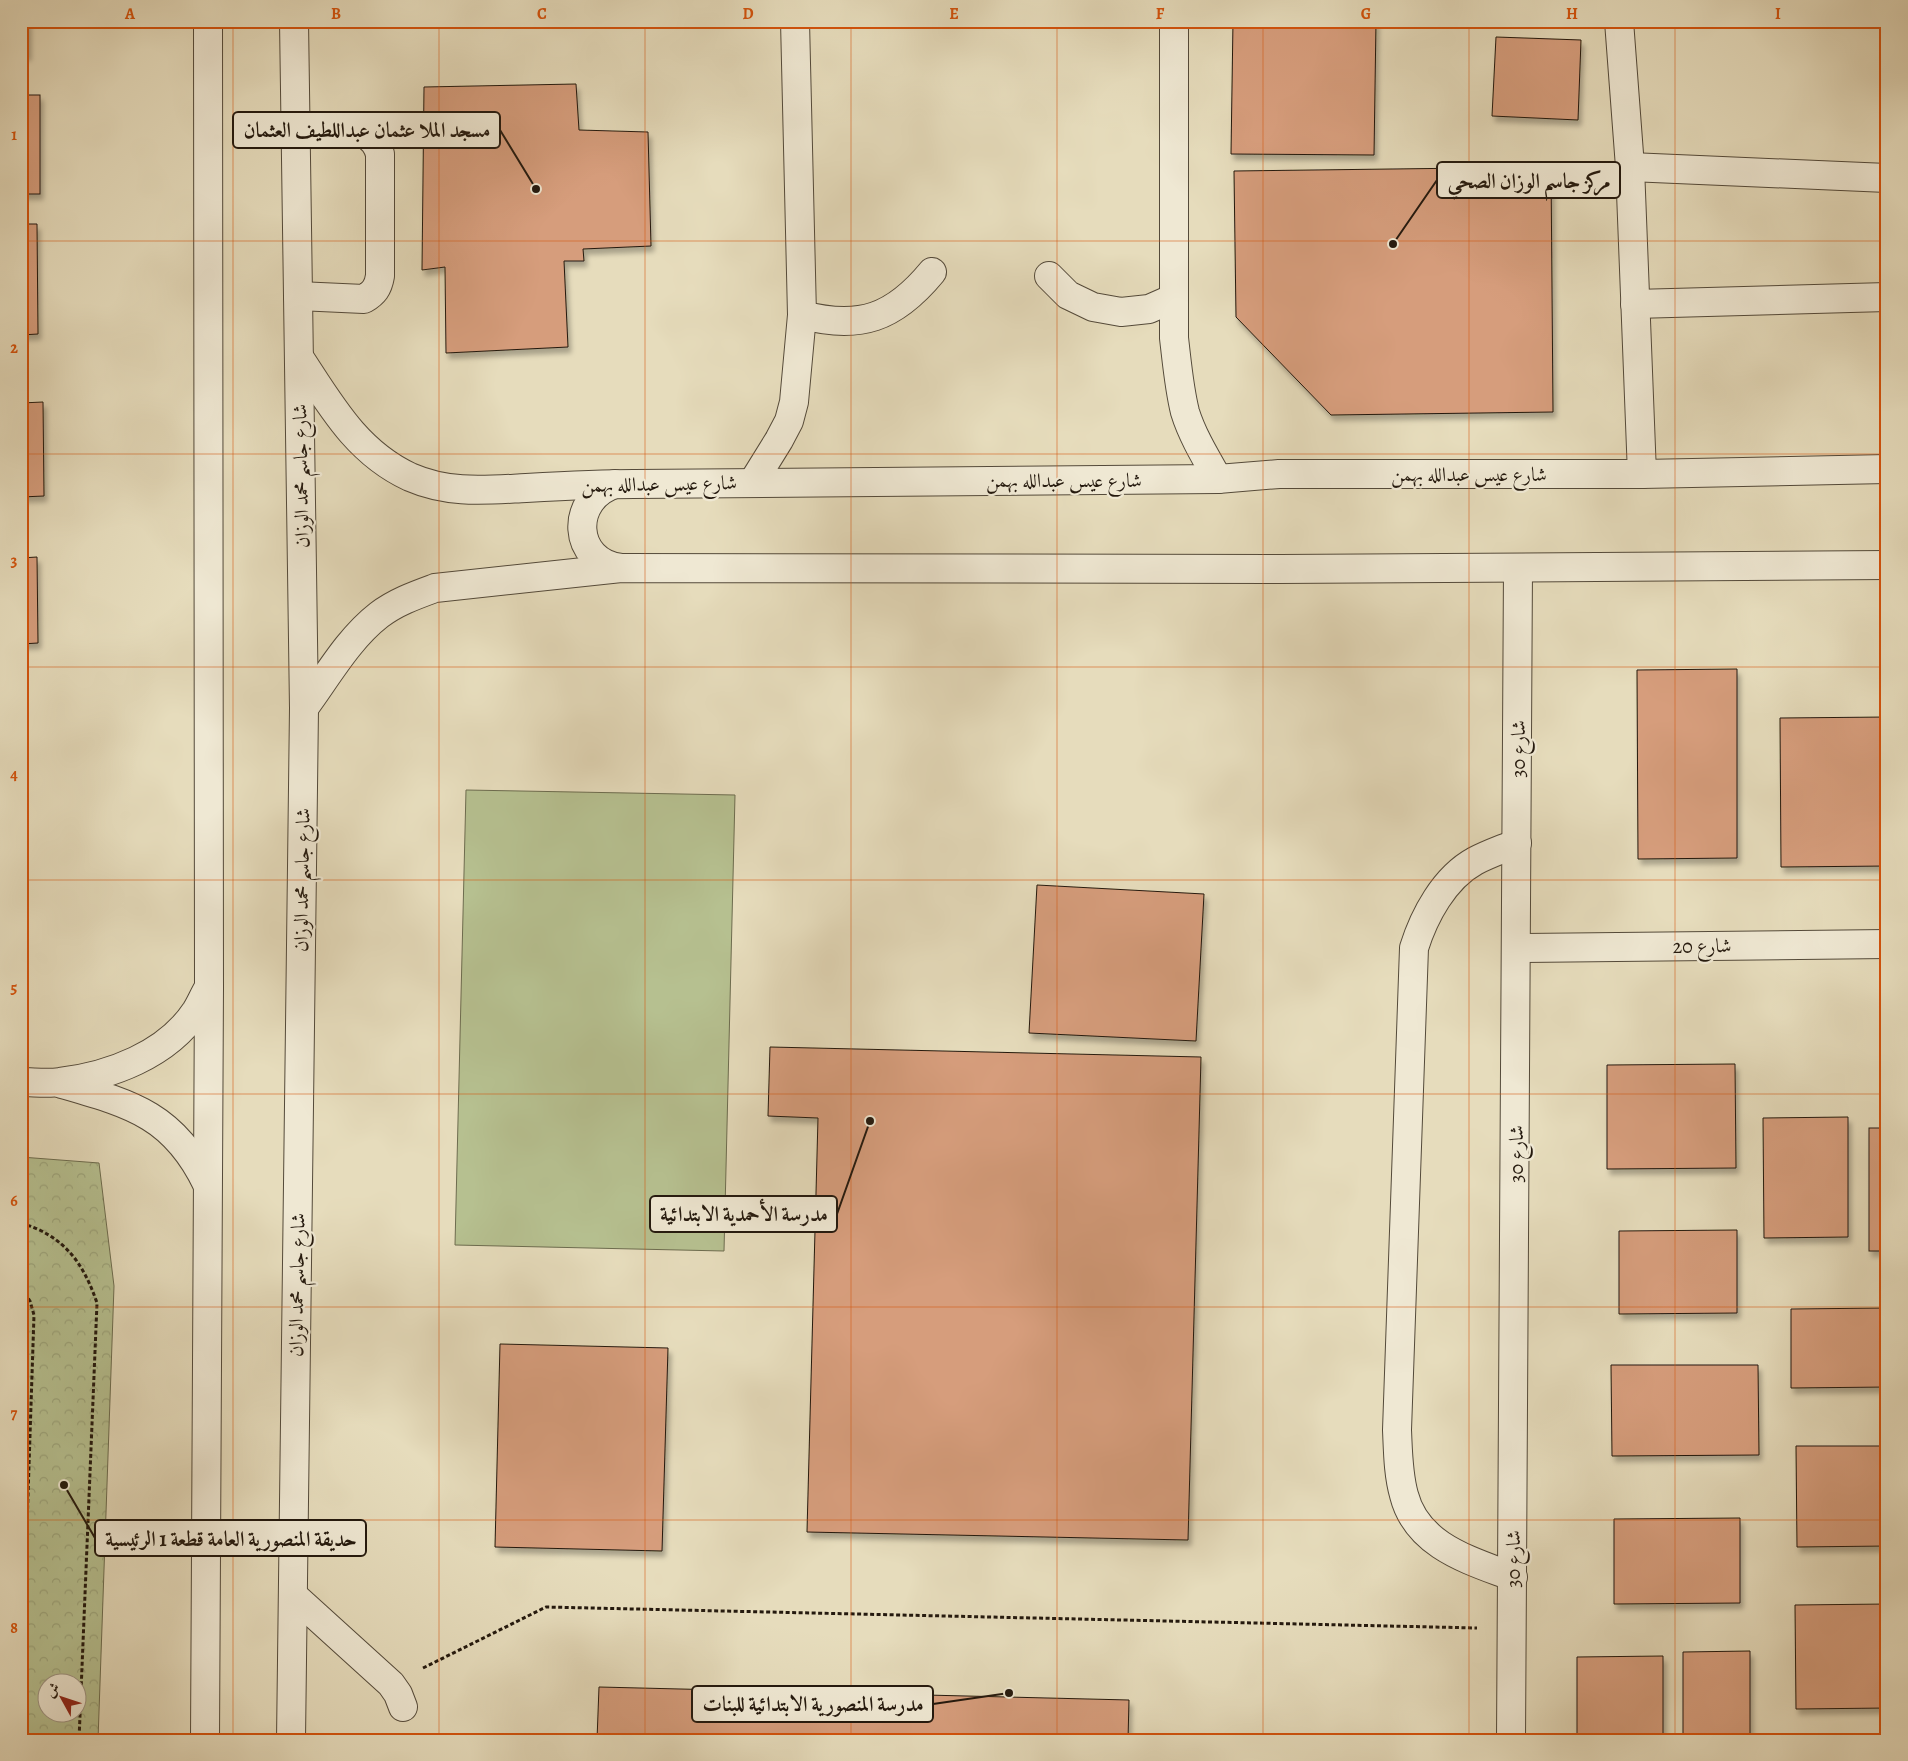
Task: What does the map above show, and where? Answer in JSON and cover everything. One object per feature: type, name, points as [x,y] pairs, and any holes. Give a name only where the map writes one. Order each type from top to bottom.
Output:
[{"type":"street","points":[[204,1740],[209,987],[208,21]]},
{"type":"street","name":"شارع جاسم محمد الوزان","points":[[291,1740],[304,708],[294,21]]},
{"type":"street","points":[[753,482],[779,440],[792,408],[802,316],[795,21]]},
{"type":"street","points":[[1174,21],[1175,348],[1179,384],[1186,414],[1201,448],[1218,479]]},
{"type":"street","points":[[1619,21],[1630,167],[1642,474]]},
{"type":"street","points":[[296,130],[364,134],[372,138],[378,145],[380,154],[380,276],[378,286],[373,294],[364,299],[298,296]]},
{"type":"street","points":[[1630,167],[1887,178]]},
{"type":"street","points":[[802,316],[826,322],[850,322],[875,317],[897,307],[916,291],[932,272]]},
{"type":"street","points":[[1049,276],[1068,295],[1093,308],[1121,312],[1149,309],[1174,298]]},
{"type":"street","points":[[1635,304],[1887,297]]},
{"type":"street","name":"شارع عيس عبدالله بهمن","points":[[299,357],[346,427],[365,447],[386,464],[411,477],[437,486],[464,491],[615,484],[1218,479],[1279,474],[1642,474],[1887,469]]},
{"type":"street","points":[[615,484],[593,497],[584,512],[582,529],[583,538],[592,553],[605,564],[622,568]]},
{"type":"street","points":[[304,708],[357,635],[380,614],[406,598],[435,588],[622,568],[1887,566]]},
{"type":"street","name":"شارع 30","points":[[1512,1740],[1518,568]]},
{"type":"street","points":[[1512,1577],[1462,1558],[1427,1536],[1404,1496],[1399,1466],[1397,1430],[1414,948],[1419,930],[1429,909],[1458,874],[1474,861],[1517,843]]},
{"type":"street","name":"شارع 20","points":[[1517,948],[1887,944]]},
{"type":"street","points":[[21,1082],[58,1083],[106,1074],[125,1066],[164,1043],[181,1029],[195,1012],[209,987]]},
{"type":"street","points":[[58,1083],[120,1101],[150,1117],[181,1141],[199,1166],[208,1186]]},
{"type":"street","points":[[294,1596],[397,1696]]},
{"type":"path","points":[[21,1223],[34,1227],[56,1239],[75,1257],[89,1278],[98,1303],[79,1740]]},
{"type":"path","points":[[21,1288],[30,1300],[34,1315],[21,1708]]},
{"type":"path","points":[[397,1696],[546,1607],[1512,1629]]},
{"type":"green space","points":[[466,790],[735,795],[724,1251],[455,1245]]},
{"type":"green space","points":[[21,1157],[99,1163],[114,1286],[98,1740],[21,1740]]},
{"type":"building","points":[[21,21],[28,21],[28,55],[21,55]]},
{"type":"building","points":[[1233,21],[1376,21],[1374,155],[1231,154]]},
{"type":"building","points":[[1496,37],[1581,40],[1578,120],[1492,116]]},
{"type":"building","points":[[576,84],[579,130],[648,132],[651,246],[583,249],[584,261],[564,261],[568,347],[446,353],[445,267],[422,270],[424,87]]},
{"type":"building","points":[[21,95],[40,95],[40,194],[21,194]]},
{"type":"building","points":[[1551,167],[1553,412],[1331,415],[1236,317],[1234,171]]},
{"type":"building","points":[[21,224],[37,224],[38,334],[21,335]]},
{"type":"building","points":[[43,402],[44,496],[21,497],[21,403]]},
{"type":"building","points":[[37,557],[38,643],[21,644],[21,558]]},
{"type":"building","points":[[1737,669],[1737,858],[1638,859],[1637,670]]},
{"type":"building","points":[[1887,717],[1887,866],[1781,867],[1780,718]]},
{"type":"building","points":[[1037,885],[1204,894],[1196,1041],[1029,1033]]},
{"type":"building","points":[[770,1047],[1201,1057],[1188,1540],[807,1532],[818,1118],[768,1116]]},
{"type":"building","points":[[1735,1064],[1736,1168],[1607,1169],[1607,1065]]},
{"type":"building","points":[[1848,1117],[1848,1237],[1764,1238],[1763,1118]]},
{"type":"building","points":[[1869,1128],[1887,1128],[1887,1251],[1869,1251]]},
{"type":"building","points":[[1737,1230],[1737,1313],[1619,1314],[1619,1231]]},
{"type":"building","points":[[1887,1308],[1887,1387],[1791,1388],[1791,1309]]},
{"type":"building","points":[[500,1344],[668,1348],[662,1551],[495,1547]]},
{"type":"building","points":[[1611,1365],[1758,1365],[1759,1455],[1612,1456]]},
{"type":"building","points":[[1796,1446],[1887,1446],[1887,1546],[1797,1547]]},
{"type":"building","points":[[1740,1518],[1740,1603],[1614,1604],[1614,1519]]},
{"type":"building","points":[[1887,1604],[1887,1708],[1796,1709],[1795,1605]]},
{"type":"building","points":[[1750,1651],[1750,1740],[1683,1740],[1683,1652]]},
{"type":"building","points":[[1663,1656],[1663,1740],[1577,1740],[1577,1657]]},
{"type":"building","points":[[599,1687],[1129,1700],[1128,1740],[597,1740]]},
{"type":"place","name":"مسجد الملا عثمان عبداللطيف العثمان","points":[[536,189]]},
{"type":"place","name":"مركز جاسم الوزان الصحي","points":[[1393,244]]},
{"type":"place","name":"مدرسة الأحمدية الابتدائية","points":[[870,1121]]},
{"type":"place","name":"حديقة المنصورية العامة قطعة 1 الرئيسية","points":[[64,1485]]},
{"type":"place","name":"مدرسة المنصورية الابتدائية للبنات","points":[[1009,1693]]}]
